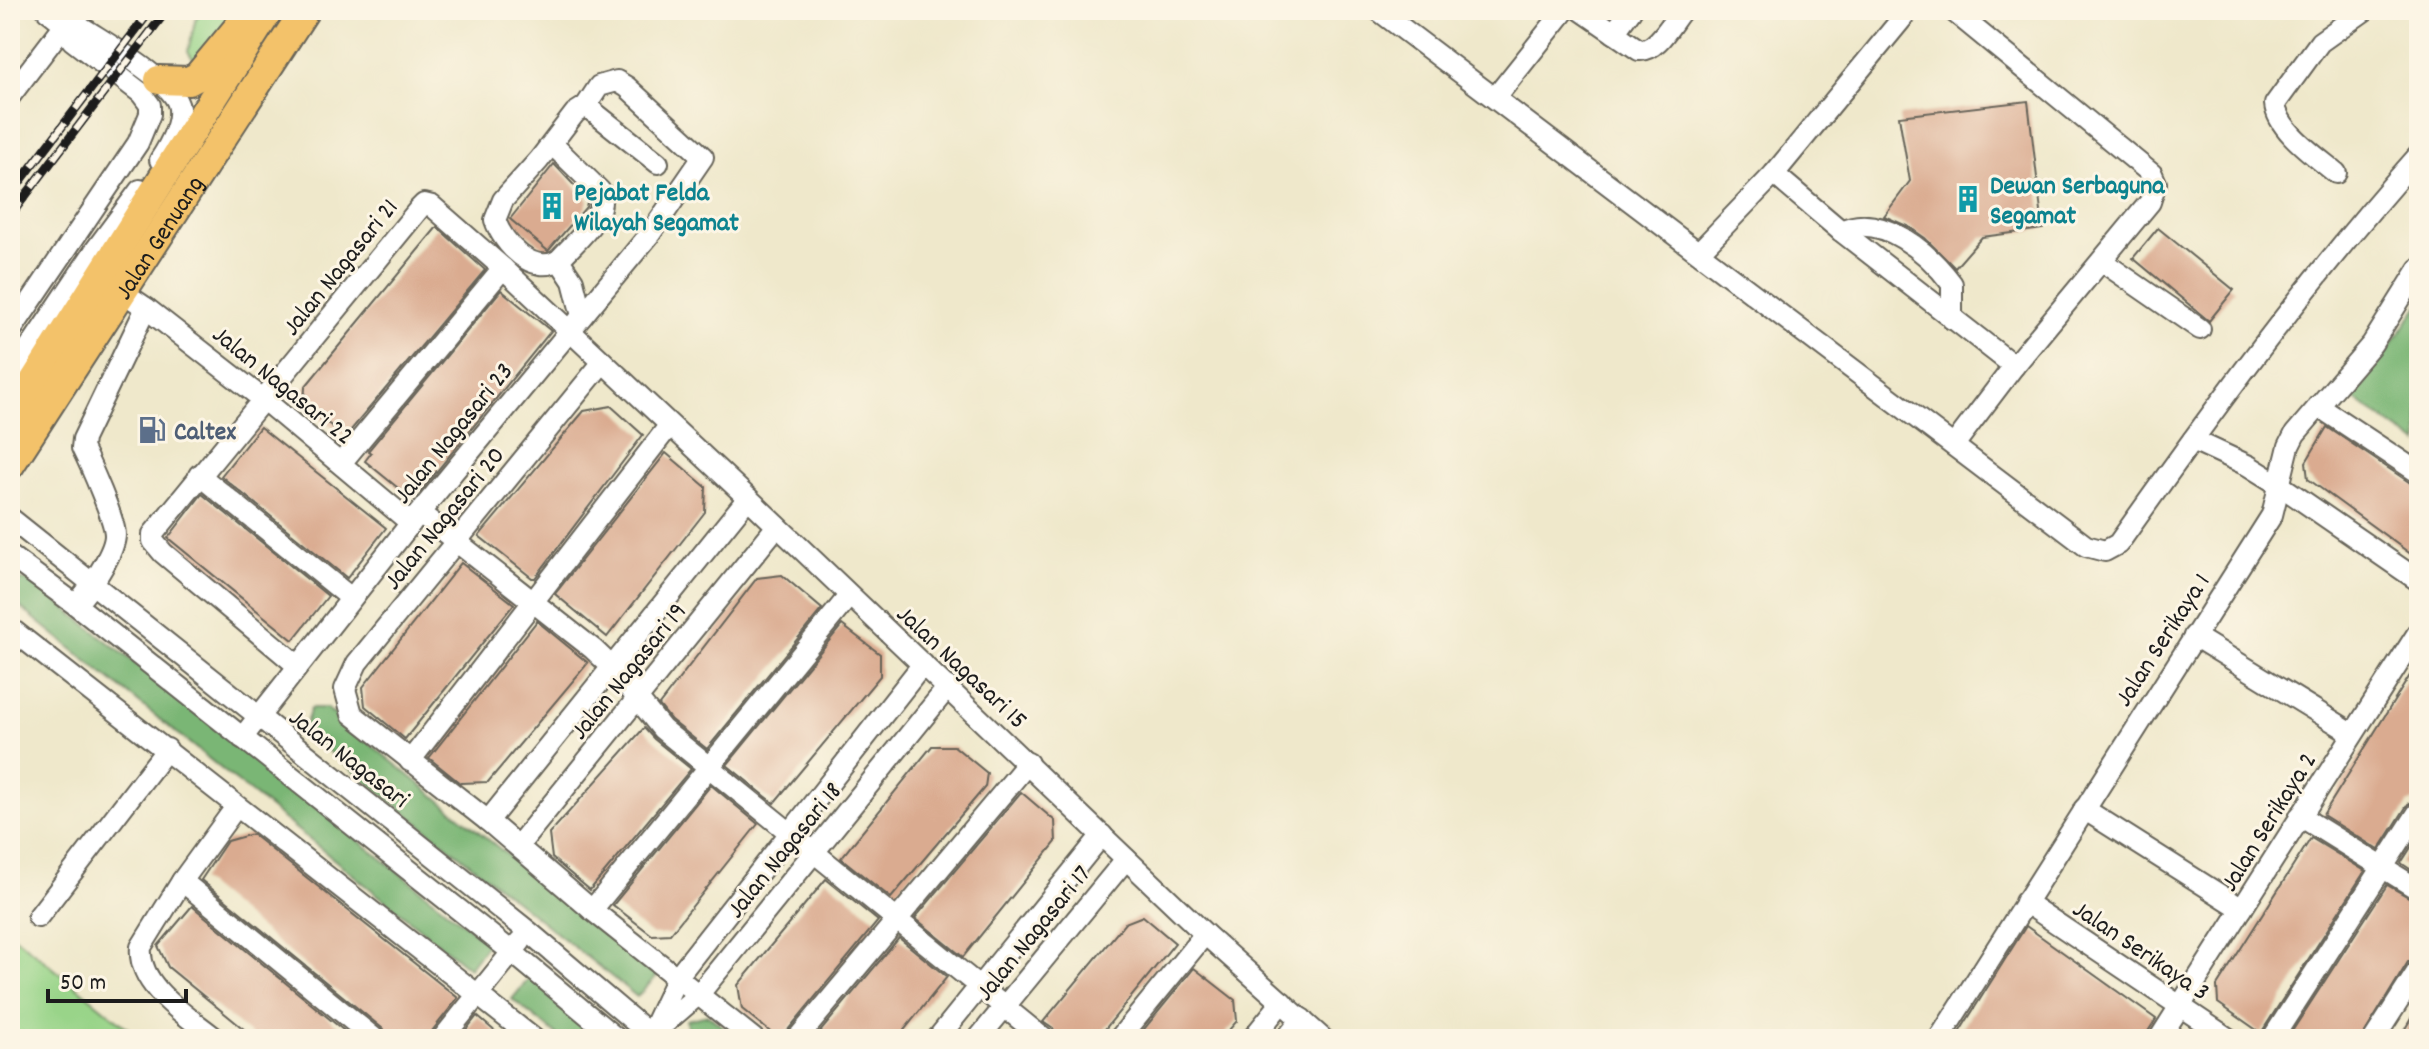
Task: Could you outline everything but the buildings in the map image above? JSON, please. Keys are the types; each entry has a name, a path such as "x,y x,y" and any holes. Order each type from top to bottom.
{"highway":[{"path":"159,80 189,81 198,76 253,10"},
{"name":"Jalan Genuang","path":"10,419 269,10"},
{"name":"Jalan Genuang","path":"10,465 305,10"}],"street":[{"path":"1495,98 1565,10"},
{"path":"1581,10 1639,50 1649,51 1682,10"},
{"path":"1614,33 1631,10"},
{"path":"1699,252 1774,174 1909,10"},
{"path":"1952,10 2152,174 2156,183 2150,202 2014,366 1954,445"},
{"path":"2336,173 2283,124 2275,104 2320,42 2365,10"},
{"path":"1388,13 1495,98 2086,546 2105,551 2118,544 2193,440 2373,207 2419,155"},
{"path":"10,377 163,157 175,130 179,108 176,97 159,80 80,26 55,14"},
{"path":"10,96 55,14"},
{"path":"10,332 132,153 150,114 150,105 141,93 72,40 55,14"},
{"name":"Jalan Nagasari 23","path":"242,738 351,598 650,234 703,157 617,81 599,86 586,106"},
{"path":"552,144 600,191 602,207 559,260 543,265 525,258 509,245 499,232 496,211 575,113 586,106 658,163"},
{"path":"1774,174 1841,231 2014,366"},
{"name":"Jalan Nagasari 21","path":"264,400 424,204 432,206 503,268 576,323"},
{"path":"1841,231 1852,226 1879,228 1925,257 1952,284 1952,319"},
{"path":"559,260 573,281 576,323"},
{"path":"2103,262 2200,329"},
{"path":"341,463 503,268"},
{"name":"Jalan Serikaya 1","path":"1939,1039 2272,515 2289,446 2295,434 2372,344 2419,269"},
{"name":"Jalan Nagasari 22","path":"121,291 341,463 416,518 457,542 534,601 613,668 662,729 1044,1039"},
{"path":"76,605 91,585 115,541 82,448 83,439 146,308"},
{"name":"Jalan Nagasari 15","path":"576,323 603,362 669,426 948,687 1205,934 1323,1039"},
{"name":"Jalan Nagasari 20","path":"410,761 352,714 345,689 357,663 603,362"},
{"path":"264,400 158,525 153,541 163,553 297,665"},
{"path":"2318,406 2419,473"},
{"path":"669,426 410,761 754,1039"},
{"path":"2193,440 2249,466 2419,581"},
{"path":"199,475 351,598"},
{"path":"488,821 748,498"},
{"name":"Jalan Nagasari","path":"10,518 529,932 651,1038"},
{"name":"Jalan Nagasari 19","path":"518,846 777,526"},
{"name":"Jalan Nagasari","path":"10,556 76,605 617,1039"},
{"path":"592,910 849,596"},
{"path":"10,628 534,1039"},
{"name":"Jalan Serikaya 2","path":"2159,1039 2419,631"},
{"path":"2194,636 2352,733"},
{"path":"651,1038 677,977 923,664"},
{"name":"Jalan Nagasari 18","path":"651,1038 699,994 948,687"},
{"path":"38,917 167,749"},
{"path":"797,1039 1028,763"},
{"path":"216,1039 156,989 142,969 141,947 182,881 236,807"},
{"path":"2084,809 2242,909"},
{"path":"2272,1039 2419,811"},
{"path":"2300,816 2419,890"},
{"path":"937,1039 1102,835"},
{"name":"Jalan Nagasari 17","path":"978,1039 1126,859"},
{"path":"182,881 375,1039"},
{"name":"Jalan Serikaya 3","path":"2025,902 2229,1039"},
{"path":"442,1039 529,932"},
{"path":"1119,1039 1205,934"},
{"path":"2374,1039 2417,976"},
{"path":"1252,1039 1282,1002"},
{"path":"1286,1039 1302,1019"}],"green space":[{"path":"203,10 241,10 197,65 188,51 196,18"},
{"path":"2419,305 2419,444 2354,399"},
{"path":"19,580 30,580 488,943 469,968 20,607 16,589"},
{"path":"311,708 326,708 657,976 637,997 303,731"},
{"path":"10,933 141,1039 10,1039"},
{"path":"531,976 608,1039 562,1039 512,999"},
{"path":"708,1015 738,1039 689,1039 686,1020"}],"railway":[{"path":"10,195 151,10"},
{"path":"10,216 167,10"}],"place":[{"name":"Dewan Serbaguna Segamat","path":"1968,199"},
{"name":"Pejabat Felda Wilayah Segamat","path":"552,206"},
{"name":"Caltex","path":"152,430"}]}
